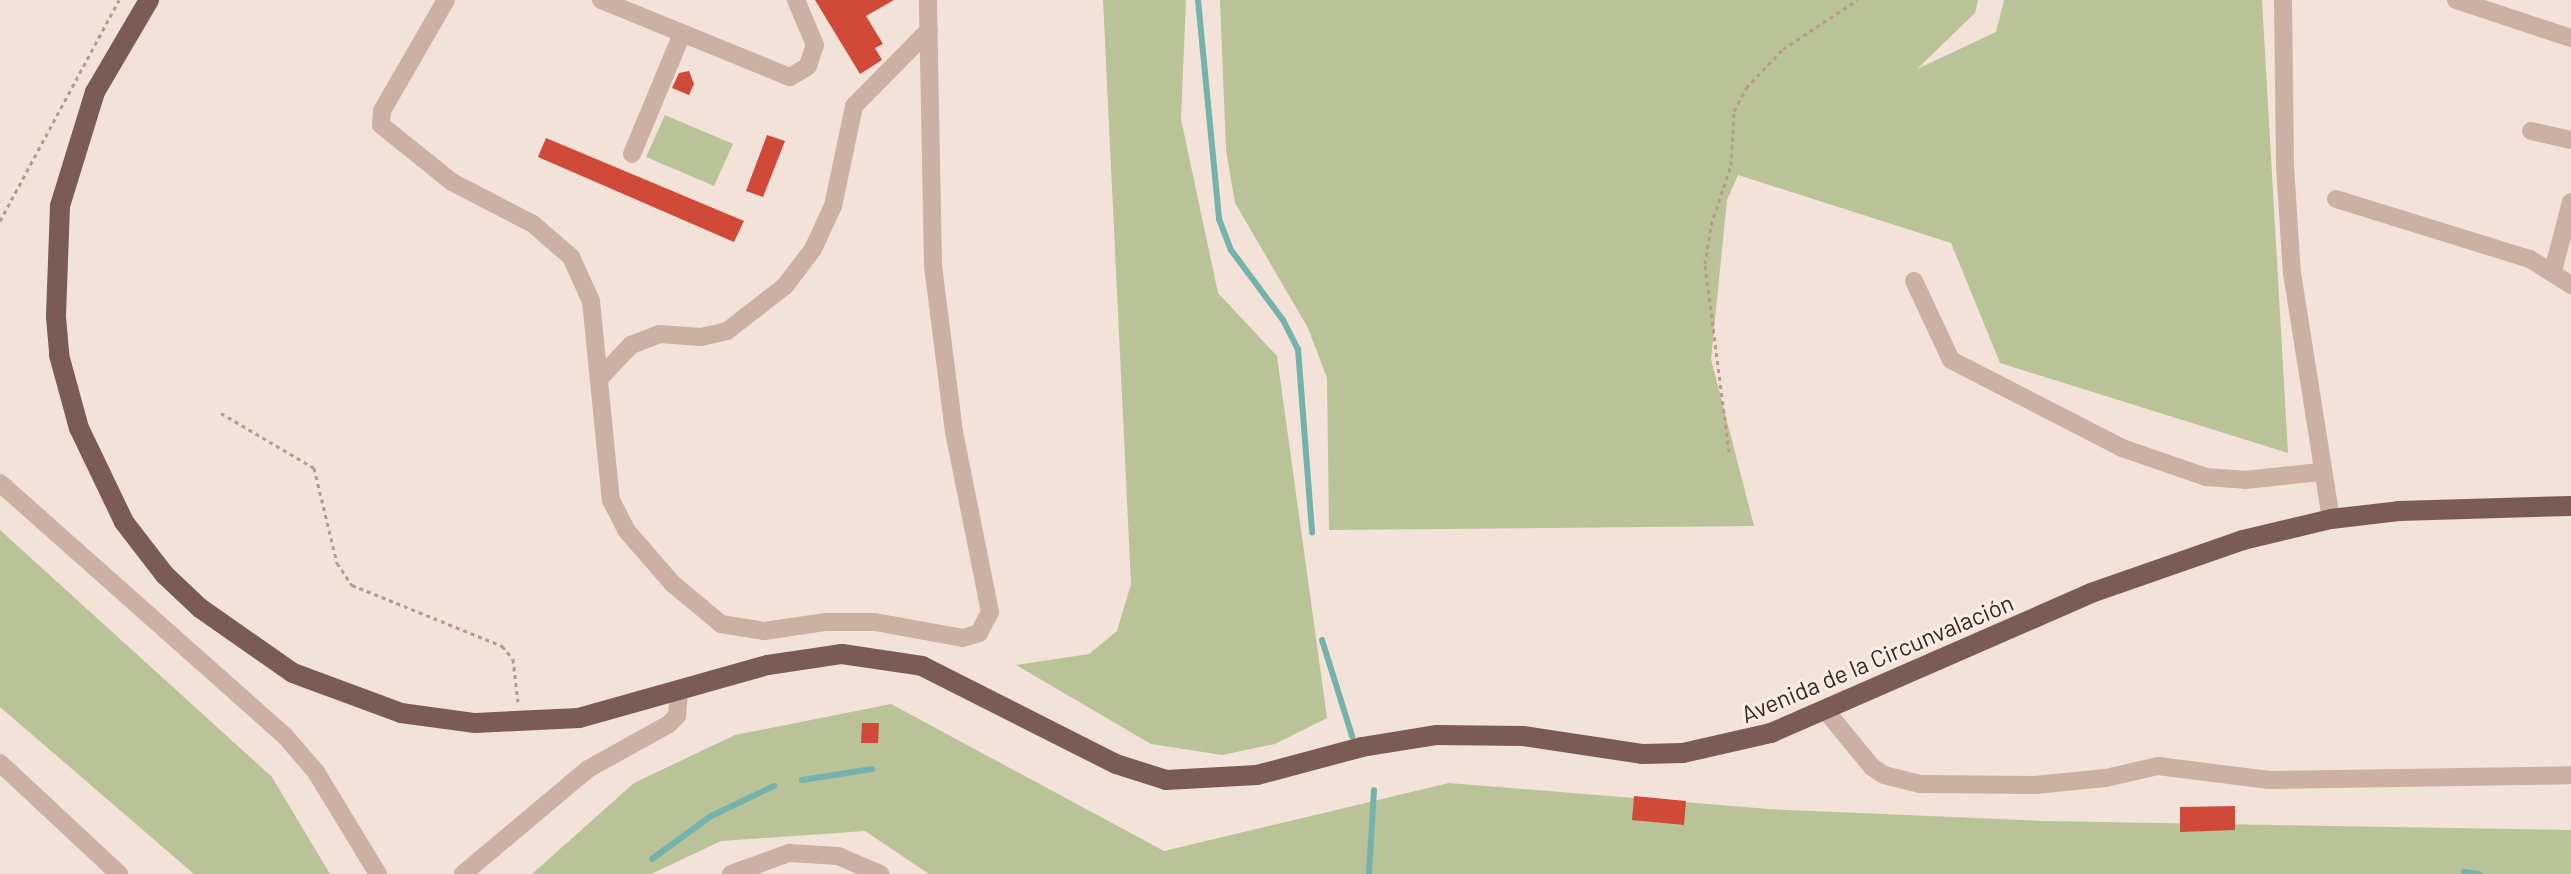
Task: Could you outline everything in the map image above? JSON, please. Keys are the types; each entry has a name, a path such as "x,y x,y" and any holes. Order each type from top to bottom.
{"main road":[{"name":"Avenida de la Circunvalación","path":"149,0 80,128 56,239 59,355 79,428 109,497 165,575 200,608 293,673 401,713 519,724 579,718 679,694 796,659 842,654 901,659 976,689 1116,764 1166,780 1195,782 1257,775 1362,747 1437,735 1523,736 1642,754 1683,753 1737,745 1826,711 2130,578 2219,548 2331,519 2458,505 2571,506"}],"street":[{"path":"446,0 382,111 381,125 459,186 556,239 582,276 591,301 616,515 673,584 721,624 764,631 850,621 947,637 979,633 990,612 954,432 933,265 928,0"},
{"path":"601,0 790,77 808,66 815,45 796,0"},
{"path":"2283,0 2285,166 2292,273 2320,472 2331,519"},
{"path":"2456,0 2571,38"},
{"path":"599,379 631,345 659,334 701,337 727,331 785,286 813,249 833,206 854,106 929,30"},
{"path":"632,154 682,34"},
{"path":"2531,131 2571,140"},
{"path":"2336,199 2517,255 2553,271 2571,285"},
{"path":"2553,271 2571,202"},
{"path":"1914,281 1951,360 2122,448 2206,477 2245,480 2320,472"},
{"path":"0,483 285,736 316,772 378,874"},
{"path":"463,874 588,769 669,724 677,716 679,694"},
{"path":"1826,711 1872,767 1884,775 1919,784 2035,785 2169,766 2269,780 2571,775"},
{"path":"0,763 119,874"},
{"path":"731,874 789,853 838,856 880,874"}],"path":[{"path":"0,221 3,210 119,0"},
{"path":"1729,452 1705,264 1711,225 1731,165 1734,111 1746,88 1783,49 1857,0"},
{"path":"221,413 314,468 337,563 352,585 509,652 516,668 519,724"}],"green space":[{"path":"1103,0 1186,0 1181,119 1218,293 1277,356 1327,718 1275,744 1222,755 1151,744 1016,665 1089,654 1117,631 1131,584"},
{"path":"1220,0 1978,0 1975,13 1917,69 1996,32 2004,0 2262,0 2288,453 2000,363 1951,243 1738,175 1727,200 1711,359 1754,526 1329,530 1327,378 1308,328 1235,203 1226,150"},
{"path":"665,115 733,144 714,186 646,157"},
{"path":"0,530 272,777 330,874 194,874 0,707"},
{"path":"891,704 1164,851 1449,783 1769,809 2044,821 2571,830 2571,874 929,874 865,831 721,841 651,874 532,874 634,783 735,735"}],"building":[{"path":"815,0 894,0 866,16 883,44 875,48 882,60 860,74"},
{"path":"689,71 694,84 689,95 672,88 679,73"},
{"path":"767,135 785,141 763,197 746,191"},
{"path":"546,138 744,221 734,242 538,157"},
{"path":"862,723 879,723 878,743 861,743"},
{"path":"1634,796 1686,801 1684,825 1632,820"},
{"path":"2235,806 2235,830 2180,832 2180,807"}],"waterway":[{"path":"1198,0 1219,219 1231,250 1283,320 1298,349 1312,532"},
{"path":"1322,640 1352,736"},
{"path":"802,780 872,769"},
{"path":"652,859 711,816 774,786"},
{"path":"1369,874 1374,790"},
{"path":"2464,872 2479,874"}]}
